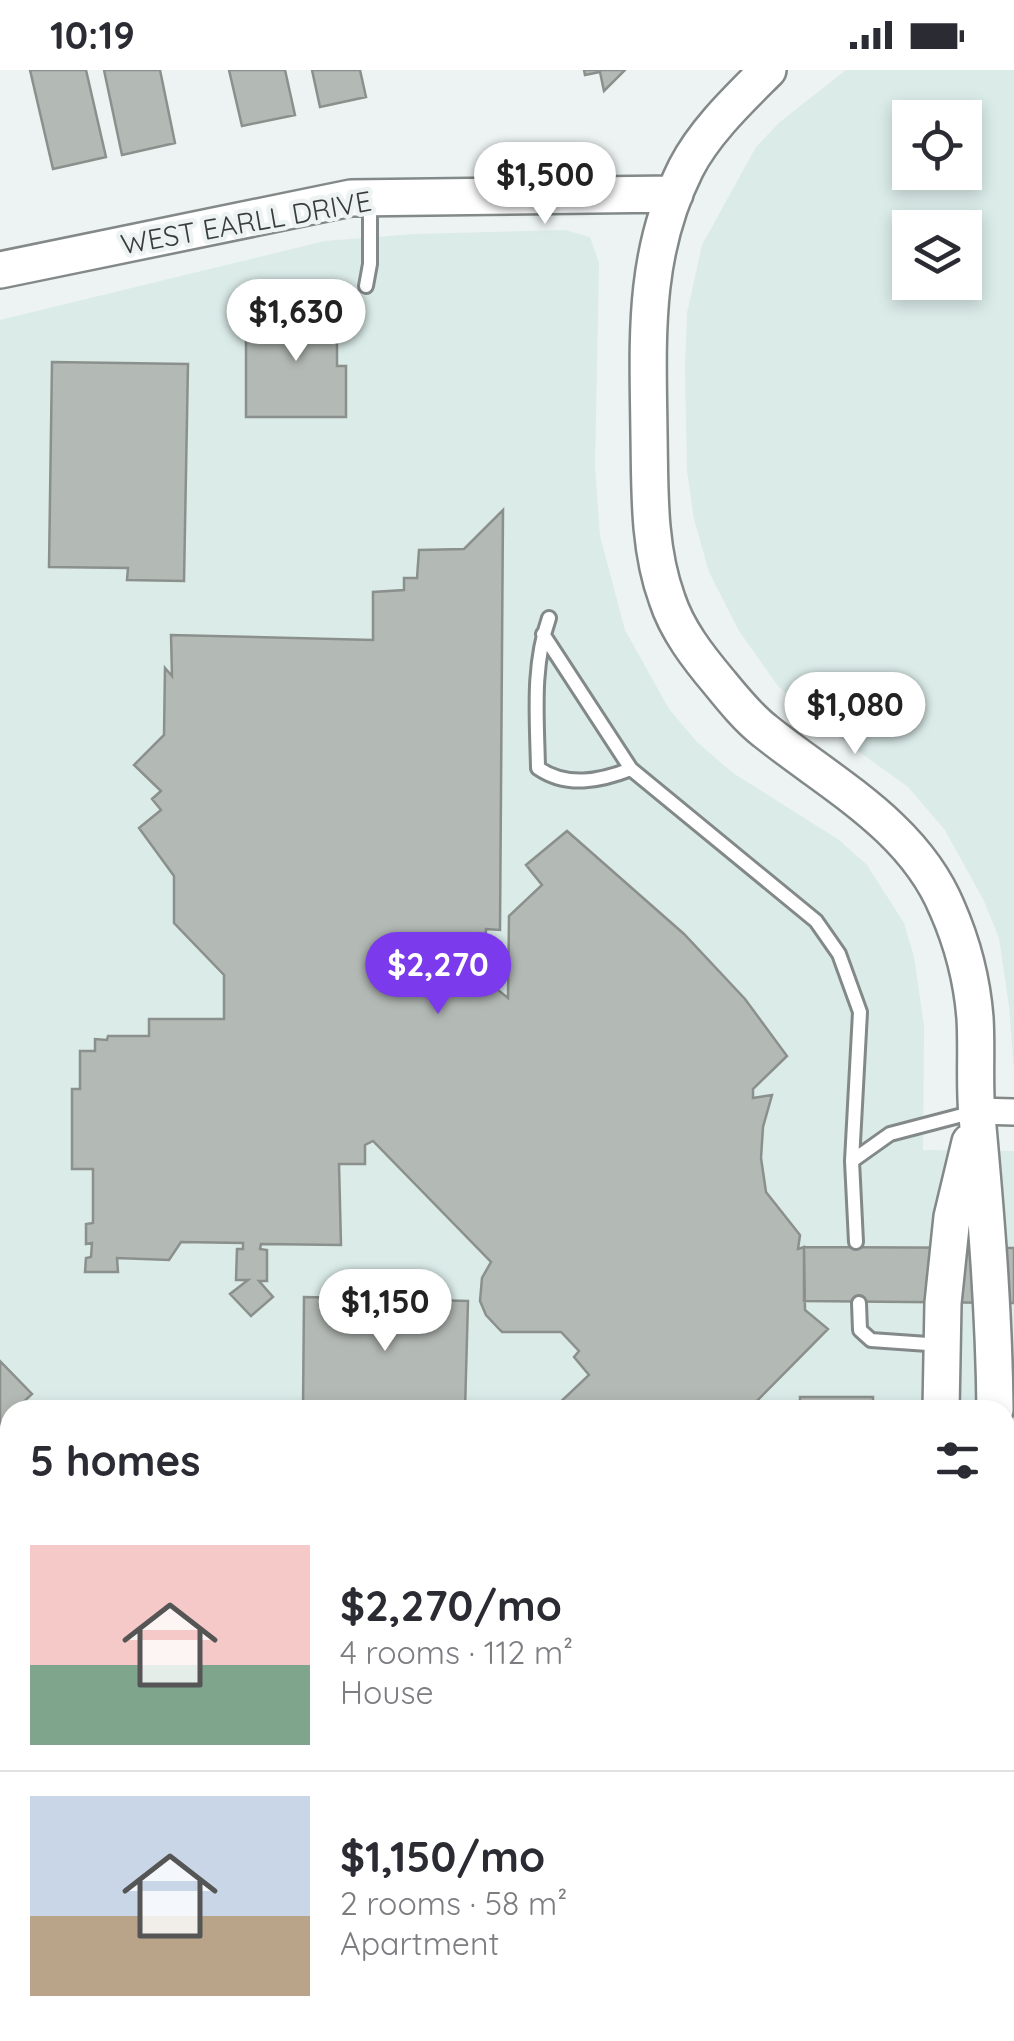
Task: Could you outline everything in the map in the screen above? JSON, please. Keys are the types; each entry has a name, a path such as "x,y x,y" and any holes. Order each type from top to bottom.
{"street":[{"path":"768,70 701,145 675,194 653,266 647,312 650,509 658,572 682,633 729,694 762,728 870,807 917,858 946,904 964,955 974,1016 996,1400"},
{"name":"WEST EARLL DRIVE","path":"0,270 315,203 370,197 675,194"},
{"path":"977,1111 1014,1112"},
{"path":"941,1400 942,1304 952,1217 977,1111"}],"lane":[{"path":"366,286 370,264 370,197"},
{"path":"549,618 536,674 538,768 554,779 600,781 631,769"},
{"path":"543,634 631,769 816,921 839,954 860,1012 852,1161 856,1242"},
{"path":"852,1161 890,1134 977,1111"},
{"path":"859,1303 860,1330 871,1340 942,1345"}],"shaded area":[{"path":"846,70 1014,70 1014,1071 999,938 984,901 945,830 908,787 819,723 778,686 739,631 709,572 694,519 687,471 687,313 702,245 756,147 780,122"},
{"path":"565,230 590,237 599,263 595,465 600,536 625,630 669,709 697,742 733,773 839,840 867,865 904,923 914,957 924,1026 923,1150 1014,1151 1014,1400 0,1400 0,320 325,241"}],"building":[{"path":"30,70 86,70 106,157 53,169"},
{"path":"104,70 160,70 175,143 122,155"},
{"path":"229,70 285,70 295,115 242,126"},
{"path":"312,70 360,70 366,97 320,107"},
{"path":"584,70 625,70 604,91 600,72 585,75"},
{"path":"337,302 337,366 346,366 346,417 246,417 246,328 273,327 273,303"},
{"path":"52,362 188,364 184,581 127,580 128,568 49,567"},
{"path":"503,510 500,930 486,929 484,979 508,998 509,916 542,885 526,865 567,831 684,934 745,999 787,1056 753,1089 753,1098 772,1095 763,1127 761,1158 766,1192 800,1235 798,1249 804,1247 805,1310 828,1329 758,1400 563,1400 589,1375 574,1357 579,1351 561,1332 499,1329 480,1301 482,1278 491,1262 373,1141 365,1145 365,1164 339,1164 341,1245 261,1244 260,1249 267,1250 267,1281 259,1281 273,1297 251,1316 230,1294 248,1280 236,1280 237,1249 243,1249 243,1243 181,1242 169,1260 117,1258 118,1272 85,1272 86,1258 91,1257 92,1243 86,1244 86,1224 93,1223 93,1169 72,1169 72,1089 80,1089 80,1051 95,1051 95,1039 107,1040 108,1036 149,1036 149,1019 224,1019 224,975 174,923 174,876 139,828 161,810 152,799 161,791 134,765 164,735 165,668 172,676 171,635 373,640 373,592 404,590 404,578 417,578 419,550 464,549"},
{"path":"804,1247 1014,1248 1014,1303 804,1301"},
{"path":"304,1297 468,1301 465,1400 303,1400"},
{"path":"0,1361 32,1394 26,1400 0,1400"},
{"path":"800,1397 873,1397 873,1400"}]}
